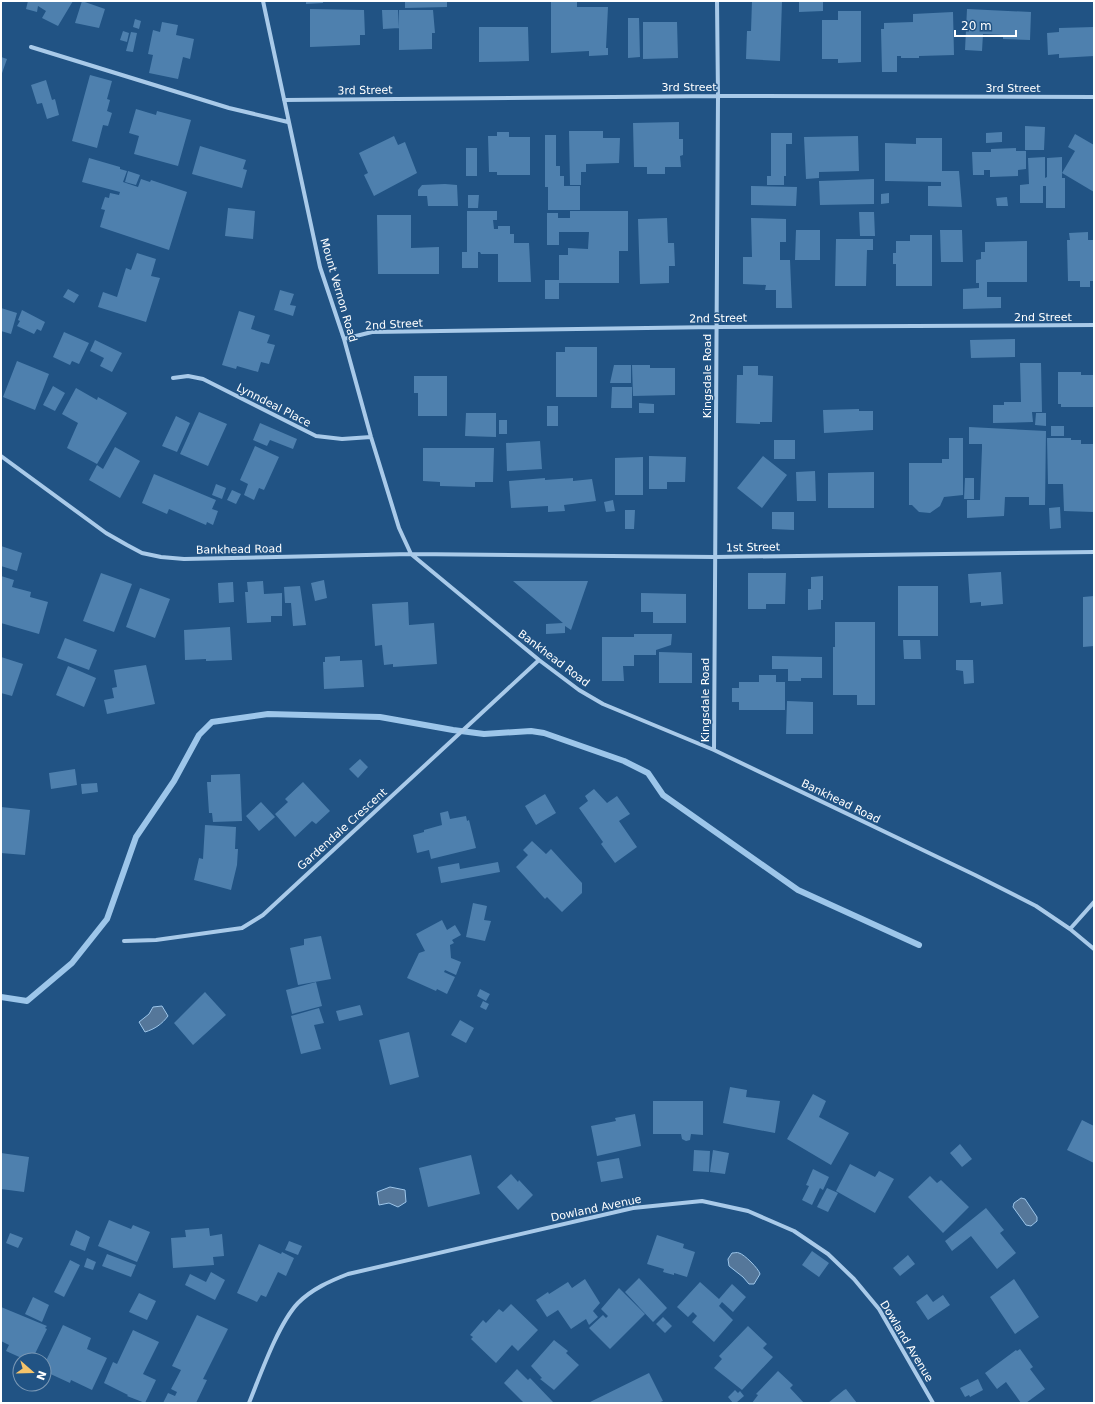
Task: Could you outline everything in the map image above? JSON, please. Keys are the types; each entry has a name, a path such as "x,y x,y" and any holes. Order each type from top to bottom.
{"street":[{"name":"Mount Vernon Road","path":"263,1 320,267 344,339 371,437 399,528 411,554"},
{"name":"Kingsdale Road","path":"714,750 718,96 717,1"},
{"path":"31,47 230,108 288,122"},
{"name":"3rd Street","path":"284,100 718,96 1094,97"},
{"name":"2nd Street","path":"344,339 372,332 716,327 1094,325"},
{"name":"Lynndeal Place","path":"172,378 188,376 204,379 316,436 342,439 371,437"},
{"name":"Bankhead Road","path":"1,456 106,534 142,552 161,557 184,559 411,554 539,660 579,690 603,704 714,750 975,875 1036,906 1070,929 1094,950"},
{"name":"1st Street","path":"411,554 715,557 1094,552"},
{"name":"Gardendale Crescent","path":"124,941 156,940 242,928 263,915 539,660"},
{"path":"1070,929 1094,902"},
{"name":"Dowland Avenue","path":"249,1403 280,1331 297,1304 320,1286 348,1274 633,1208 702,1201 748,1211 794,1231 828,1254 854,1279 879,1309 933,1403"}],"water":[{"path":"162,1006 168,1016 158,1026 145,1032 139,1022 149,1014 153,1007"},
{"path":"390,1187 405,1190 406,1202 398,1207 389,1203 379,1205 377,1192"},
{"path":"1021,1198 1025,1199 1037,1217 1037,1221 1031,1226 1026,1225 1013,1207 1014,1203"},
{"path":"732,1253 741,1254 757,1269 760,1274 754,1284 749,1284 729,1266 728,1259"}],"building":[{"path":"28,1 73,1 58,26 42,18 46,11 38,6 37,12 26,9"},
{"path":"82,1 105,9 99,28 75,23"},
{"path":"306,1 323,1 323,3 306,4"},
{"path":"405,1 447,1 447,7 405,8"},
{"path":"752,1 782,1 780,61 746,59 747,31 751,31"},
{"path":"799,1 823,1 823,11 799,12"},
{"path":"551,2 577,2 577,7 608,7 606,48 608,48 608,55 589,56 589,51 551,53"},
{"path":"310,9 364,10 365,35 360,35 360,45 310,47"},
{"path":"967,9 1031,12 1030,40 1003,39 1003,35 983,34 982,51 965,50"},
{"path":"382,10 398,10 399,28 383,29"},
{"path":"399,10 433,10 435,33 432,33 432,49 399,50"},
{"path":"838,11 861,11 861,62 838,63 838,59 822,59 822,20 838,20"},
{"path":"953,12 954,55 919,56 919,58 901,58 901,56 897,56 897,72 882,72 881,29 884,29 884,23 913,22 913,14"},
{"path":"628,18 639,18 640,57 628,58"},
{"path":"135,19 141,21 139,29 133,27"},
{"path":"162,22 178,25 176,35 194,39 190,59 183,57 178,79 149,73 153,55 148,54 153,30 160,32"},
{"path":"643,22 677,22 678,58 643,59"},
{"path":"479,27 528,27 529,61 479,62"},
{"path":"1094,27 1094,56 1059,58 1059,54 1048,55 1047,33 1059,32 1059,28"},
{"path":"123,31 129,33 127,42 120,40"},
{"path":"131,32 137,33 133,52 126,51"},
{"path":"1,57 7,59 1,76"},
{"path":"90,75 112,81 107,99 110,100 107,111 112,113 108,126 103,125 97,148 72,141"},
{"path":"46,80 52,100 55,99 59,115 47,119 42,103 37,104 31,85"},
{"path":"136,109 156,115 157,111 191,120 178,166 134,154 139,136 129,133"},
{"path":"679,122 679,139 683,139 683,155 680,156 681,167 665,167 665,174 647,174 647,167 634,167 633,123"},
{"path":"1025,126 1045,127 1044,150 1025,150"},
{"path":"569,131 603,131 603,138 620,138 619,163 586,164 586,172 581,172 581,185 570,185"},
{"path":"497,132 509,132 509,137 530,137 530,175 497,175 497,172 489,172 488,136 497,136"},
{"path":"1002,132 1002,142 986,143 986,133"},
{"path":"771,133 792,133 792,144 786,144 786,176 784,176 784,185 767,185 767,176 771,176"},
{"path":"1075,134 1094,145 1094,192 1062,173 1075,151 1068,147"},
{"path":"545,135 556,135 556,166 560,166 560,176 564,176 564,186 580,186 580,210 548,210 548,187 545,187"},
{"path":"394,136 398,145 405,142 417,173 374,196 364,175 368,173 359,153"},
{"path":"858,136 859,171 819,172 819,178 806,179 804,137"},
{"path":"916,138 942,138 942,171 959,171 962,207 928,206 928,186 941,186 941,182 885,181 885,143 916,144"},
{"path":"200,146 246,160 243,169 247,170 242,188 192,174"},
{"path":"466,148 477,148 477,176 466,176"},
{"path":"1016,148 1016,151 1026,151 1026,169 1018,170 1018,176 990,177 990,170 984,170 984,175 973,175 972,152 991,152 991,149"},
{"path":"1045,157 1045,178 1047,177 1047,158 1062,157 1062,178 1065,178 1065,208 1046,208 1046,186 1043,186 1043,203 1020,203 1020,185 1029,184 1028,158"},
{"path":"89,158 120,167 120,169 127,171 123,182 138,187 141,179 150,182 151,180 187,192 169,250 100,227 105,210 101,209 105,197 109,198 110,193 119,195 120,192 82,182"},
{"path":"128,171 140,175 136,185 125,182"},
{"path":"874,179 874,204 820,205 819,181"},
{"path":"422,185 457,185 458,206 428,206 427,196 418,196 418,190"},
{"path":"751,186 797,187 796,206 751,205"},
{"path":"889,193 889,203 881,204 881,194"},
{"path":"468,195 479,195 478,208 468,208"},
{"path":"1007,197 1008,206 997,206 996,198"},
{"path":"228,208 255,211 253,239 225,236"},
{"path":"467,211 497,211 497,220 493,220 494,229 498,229 498,226 510,226 510,234 514,234 514,243 529,243 531,282 498,282 498,254 481,254 478,252 478,268 462,268 462,252 467,252"},
{"path":"570,211 628,211 628,251 619,251 619,283 559,283 559,299 545,299 545,280 559,280 559,255 568,255 568,248 588,249 589,232 559,232 559,245 547,245 547,213 558,213 558,218 570,218"},
{"path":"859,212 874,212 875,236 860,236"},
{"path":"377,215 411,215 411,248 439,247 439,274 378,274"},
{"path":"667,218 668,243 674,243 675,266 669,266 669,283 640,284 638,219"},
{"path":"751,218 786,219 786,242 780,242 780,260 790,260 792,308 776,308 776,290 765,290 766,285 743,284 743,257 752,257"},
{"path":"796,230 820,230 820,260 795,260"},
{"path":"940,230 962,230 963,262 941,262"},
{"path":"1088,232 1088,240 1094,240 1094,281 1090,281 1090,287 1080,287 1080,281 1068,281 1067,240 1070,240 1069,233"},
{"path":"910,235 932,235 932,286 896,286 896,264 893,264 893,253 896,253 896,241 910,241"},
{"path":"836,239 873,239 873,250 867,250 866,286 835,286"},
{"path":"1027,241 1027,282 987,282 987,297 1001,297 1001,308 963,309 963,289 979,288 979,283 976,283 976,260 981,259 981,252 985,252 985,242"},
{"path":"137,253 156,259 151,276 160,278 146,322 98,307 103,292 117,297 126,268 131,270"},
{"path":"68,289 79,295 74,303 63,297"},
{"path":"280,290 294,294 290,305 296,306 293,316 274,310"},
{"path":"1,308 17,313 11,334 1,331"},
{"path":"22,310 45,322 41,331 37,329 34,334 17,326 20,321 18,320"},
{"path":"239,311 255,316 251,329 270,335 267,343 275,345 269,364 261,362 258,372 237,366 236,369 222,365"},
{"path":"64,332 89,343 79,364 72,361 70,365 53,357"},
{"path":"1015,339 1015,357 971,358 970,340"},
{"path":"95,340 122,353 112,372 100,366 104,358 90,351"},
{"path":"565,347 597,347 597,397 556,397 556,352 565,352"},
{"path":"17,361 49,374 35,410 3,397"},
{"path":"1020,363 1041,363 1042,412 1032,412 1033,422 993,423 993,405 1004,405 1004,402 1021,402"},
{"path":"614,365 631,365 631,383 610,383"},
{"path":"632,365 650,365 650,368 675,368 675,395 633,396"},
{"path":"743,366 758,366 758,375 773,376 772,422 760,422 760,424 736,423 737,375 743,375"},
{"path":"1058,372 1081,372 1081,375 1094,375 1094,407 1061,407 1061,404 1058,404"},
{"path":"414,376 447,376 447,416 418,416 418,393 414,393"},
{"path":"53,386 65,393 55,411 43,405"},
{"path":"612,387 632,387 632,408 611,408"},
{"path":"76,388 97,400 98,397 127,413 97,464 67,448 78,423 62,414"},
{"path":"639,403 654,404 654,413 639,413"},
{"path":"547,406 558,406 558,426 547,426"},
{"path":"859,409 859,411 873,411 873,430 824,433 823,410"},
{"path":"199,412 227,424 208,466 180,454"},
{"path":"466,413 496,413 496,437 465,436"},
{"path":"1036,413 1046,413 1046,426 1035,425"},
{"path":"176,416 190,423 177,452 162,446"},
{"path":"499,420 507,420 507,434 499,434"},
{"path":"260,423 297,439 293,449 270,440 267,446 253,440"},
{"path":"1051,426 1064,426 1064,436 1051,436"},
{"path":"969,427 1046,431 1045,505 1029,505 1029,497 1005,497 1004,516 967,518 967,500 980,500 982,448 982,444 969,444"},
{"path":"949,438 963,438 963,495 944,497 940,506 930,513 919,512 912,505 909,505 909,463 942,463 942,459 949,459"},
{"path":"1047,438 1071,438 1071,440 1081,440 1081,444 1094,444 1094,512 1064,511 1063,484 1048,484"},
{"path":"774,440 795,440 795,459 774,459"},
{"path":"540,441 542,469 507,471 506,443"},
{"path":"255,446 279,457 264,490 259,488 254,500 244,495 248,484 240,480"},
{"path":"115,447 140,461 120,498 89,480 97,465 103,469"},
{"path":"423,448 494,448 493,482 475,482 475,487 440,486 440,482 423,481"},
{"path":"649,456 686,457 685,482 667,482 667,489 649,489"},
{"path":"763,456 787,475 762,508 737,488"},
{"path":"643,457 643,495 615,495 615,458"},
{"path":"815,471 816,501 797,501 796,472"},
{"path":"874,472 874,508 828,508 828,473"},
{"path":"154,474 216,500 212,509 218,511 213,525 207,522 206,525 169,509 167,514 142,503"},
{"path":"545,478 545,480 573,478 573,481 592,479 596,501 564,505 565,511 548,512 548,506 511,508 509,481"},
{"path":"965,478 974,478 974,499 964,499"},
{"path":"216,484 226,488 222,499 212,495"},
{"path":"232,490 241,494 236,504 227,500"},
{"path":"613,500 615,511 606,512 604,502"},
{"path":"1060,507 1061,528 1050,529 1049,508"},
{"path":"625,510 635,510 634,529 625,529"},
{"path":"772,512 794,512 794,530 772,529"},
{"path":"1,546 22,553 17,571 1,566"},
{"path":"1001,572 1003,604 981,606 981,602 970,603 968,574"},
{"path":"101,573 132,584 114,632 83,621"},
{"path":"748,573 786,573 785,604 766,604 766,609 748,609"},
{"path":"1,576 14,580 12,587 31,592 30,597 48,602 39,634 1,623"},
{"path":"823,576 823,600 821,600 821,609 808,610 808,589 811,589 811,577"},
{"path":"324,580 327,598 315,601 311,583"},
{"path":"263,581 264,594 282,593 282,616 271,616 271,622 247,623 245,592 248,592 247,582"},
{"path":"513,581 588,581 571,630 565,626 565,633 546,634 546,624 563,623"},
{"path":"233,582 234,602 219,603 218,583"},
{"path":"300,586 306,625 293,626 291,603 285,603 284,587"},
{"path":"898,586 938,586 938,636 898,636"},
{"path":"140,588 170,599 155,638 126,627"},
{"path":"641,593 686,594 686,623 653,623 653,612 641,612"},
{"path":"1094,596 1094,646 1083,647 1083,597"},
{"path":"408,602 409,625 434,623 437,664 393,667 393,664 384,665 382,645 375,646 372,604"},
{"path":"835,622 875,622 875,705 857,705 857,695 833,695 833,647 835,647"},
{"path":"230,627 232,660 185,660 184,630"},
{"path":"634,634 672,634 671,645 656,650 656,655 634,655 634,666 623,666 624,681 602,681 602,637 634,637"},
{"path":"65,638 97,650 89,670 57,658"},
{"path":"903,640 920,640 921,659 904,659"},
{"path":"659,652 692,653 692,683 659,683"},
{"path":"340,656 340,661 362,660 364,687 324,689 323,662 325,662 325,657"},
{"path":"772,656 822,657 822,678 801,678 801,681 788,681 788,669 772,669"},
{"path":"1,657 23,664 12,696 1,693"},
{"path":"956,660 973,660 974,683 964,684 963,671 956,670"},
{"path":"146,665 155,704 107,714 104,700 114,698 112,688 117,687 114,670"},
{"path":"68,666 96,678 84,707 56,695"},
{"path":"759,675 776,675 776,682 785,682 785,710 739,710 739,702 732,702 732,688 739,688 739,682 759,682"},
{"path":"787,701 813,702 813,734 786,734"},
{"path":"360,759 368,767 358,778 349,769"},
{"path":"75,769 77,785 51,789 49,773"},
{"path":"240,774 242,821 213,822 212,813 209,813 207,782 211,782 211,775"},
{"path":"303,782 330,811 316,824 312,821 295,837 275,814 288,802 285,799"},
{"path":"97,783 98,792 82,794 81,784"},
{"path":"594,789 607,803 617,796 630,814 619,821 637,847 615,863 601,844 603,842 579,808 588,801 585,796"},
{"path":"545,794 556,813 536,825 525,806"},
{"path":"261,802 275,817 259,831 246,816"},
{"path":"1,807 30,810 25,855 1,853"},
{"path":"448,811 450,819 466,816 467,821 469,820 476,848 431,859 429,850 417,853 413,835 442,825 440,813"},
{"path":"205,825 236,827 235,849 238,849 237,865 231,890 194,880 199,858 203,859"},
{"path":"532,841 546,854 551,849 582,883 582,893 562,912 547,897 545,899 516,867 528,855 523,850"},
{"path":"498,862 500,872 441,883 438,867 459,863 460,869"},
{"path":"473,903 487,906 484,920 491,921 485,941 466,937"},
{"path":"442,920 447,930 455,925 461,935 452,940 454,943 450,945 451,958 461,962 456,975 445,970 444,972 455,977 447,994 437,989 436,991 407,978 419,953 425,951 416,934"},
{"path":"321,936 331,979 298,985 290,948 304,945 304,939"},
{"path":"316,982 322,1006 292,1014 286,990"},
{"path":"480,989 490,994 486,1001 477,996"},
{"path":"205,992 226,1015 193,1045 174,1023"},
{"path":"483,1001 489,1004 486,1010 480,1007"},
{"path":"360,1005 363,1015 339,1021 336,1011"},
{"path":"319,1008 324,1023 314,1025 321,1049 301,1054 291,1016"},
{"path":"460,1020 474,1028 466,1043 451,1035"},
{"path":"409,1032 419,1077 390,1085 379,1040"},
{"path":"730,1087 747,1090 746,1097 780,1101 775,1133 723,1123"},
{"path":"813,1094 826,1101 819,1117 849,1133 831,1165 787,1139"},
{"path":"653,1101 703,1101 703,1135 691,1134 690,1140 686,1141 682,1139 681,1134 653,1134"},
{"path":"635,1114 641,1146 597,1156 591,1126 616,1121 615,1118"},
{"path":"1082,1120 1094,1126 1094,1163 1067,1150"},
{"path":"960,1144 972,1159 962,1167 950,1153"},
{"path":"694,1150 710,1151 709,1172 693,1171"},
{"path":"713,1150 729,1153 725,1174 710,1172"},
{"path":"1,1153 29,1157 24,1192 1,1189"},
{"path":"471,1155 480,1194 428,1207 419,1168"},
{"path":"619,1158 623,1178 601,1182 597,1162"},
{"path":"850,1164 875,1177 879,1171 894,1179 875,1213 836,1191"},
{"path":"813,1169 829,1177 823,1190 820,1188 812,1205 802,1200 809,1186 806,1185"},
{"path":"511,1174 533,1195 518,1210 497,1187"},
{"path":"930,1176 937,1183 941,1180 969,1207 943,1233 908,1197"},
{"path":"827,1188 838,1193 828,1212 817,1207"},
{"path":"986,1208 1004,1230 1000,1233 1016,1253 997,1269 971,1236 952,1251 945,1241"},
{"path":"109,1220 131,1229 133,1225 150,1232 137,1262 98,1246"},
{"path":"209,1228 210,1236 222,1234 224,1256 213,1257 214,1265 173,1268 171,1238 186,1237 185,1230"},
{"path":"76,1230 90,1237 85,1251 70,1245"},
{"path":"10,1233 23,1238 18,1248 6,1243"},
{"path":"657,1235 684,1244 683,1248 695,1252 687,1277 674,1273 674,1275 663,1272 664,1269 647,1264"},
{"path":"289,1241 302,1246 298,1255 285,1250"},
{"path":"259,1244 294,1258 286,1276 278,1272 266,1297 261,1295 257,1302 237,1293"},
{"path":"812,1251 829,1263 819,1277 802,1265"},
{"path":"107,1254 136,1265 131,1277 102,1266"},
{"path":"908,1255 915,1264 900,1276 893,1268"},
{"path":"87,1258 96,1262 93,1270 84,1267"},
{"path":"70,1260 80,1265 64,1297 54,1292"},
{"path":"211,1272 225,1280 215,1300 185,1285 190,1274 206,1282"},
{"path":"639,1278 667,1308 653,1322 625,1292"},
{"path":"585,1279 600,1303 593,1311 598,1317 589,1325 586,1319 571,1329 558,1310 547,1317 536,1300 568,1282 572,1288"},
{"path":"1014,1279 1039,1317 1015,1334 990,1297"},
{"path":"700,1282 719,1299 732,1284 746,1297 733,1312 722,1302 719,1306 733,1320 714,1342 692,1322 697,1316 693,1312 688,1317 677,1307"},
{"path":"619,1288 645,1314 610,1349 589,1328 603,1315 606,1318 608,1316 601,1309"},
{"path":"139,1293 156,1301 147,1320 129,1312"},
{"path":"927,1294 933,1302 943,1295 950,1305 928,1320 916,1302"},
{"path":"33,1297 49,1305 42,1322 25,1314"},
{"path":"511,1304 538,1330 518,1351 512,1345 496,1363 471,1339 473,1337 470,1335 483,1320 486,1323 499,1309 503,1312"},
{"path":"1,1307 47,1326 36,1352 12,1352 12,1354 6,1351 9,1345 1,1341"},
{"path":"197,1315 228,1329 203,1379 207,1380 196,1403 163,1403 168,1393 175,1396 177,1392 171,1389 181,1370 172,1366"},
{"path":"663,1317 672,1326 665,1333 656,1324"},
{"path":"63,1325 91,1338 87,1349 107,1358 92,1390 71,1380 70,1383 52,1375 52,1352 50,1352"},
{"path":"748,1326 767,1344 763,1348 773,1357 742,1390 714,1368 722,1359 719,1356"},
{"path":"133,1330 159,1342 143,1374 156,1380 145,1403 127,1396 128,1395 104,1383 113,1362 117,1364"},
{"path":"554,1340 568,1351 566,1353 579,1365 554,1390 540,1379 542,1378 531,1366"},
{"path":"1020,1349 1033,1367 1030,1369 1045,1389 1026,1403 1021,1403 1006,1382 997,1389 985,1373 1016,1350 1017,1351"},
{"path":"517,1369 528,1380 530,1378 553,1402 524,1403 504,1383"},
{"path":"778,1371 793,1385 790,1388 804,1403 752,1403 758,1395 756,1394"},
{"path":"649,1373 663,1401 658,1403 588,1403"},
{"path":"978,1379 983,1390 970,1397 969,1395 965,1397 960,1388"},
{"path":"846,1389 857,1403 828,1403 844,1390"},
{"path":"735,1390 738,1393 740,1391 744,1396 736,1403 733,1403 728,1397"}],"waterway":[{"path":"1,997 27,1001 72,963 107,919 136,837 174,781 199,735 212,722 268,714 380,717 484,734 531,731 544,733 624,761 648,773 663,795 798,890 919,945"}]}
